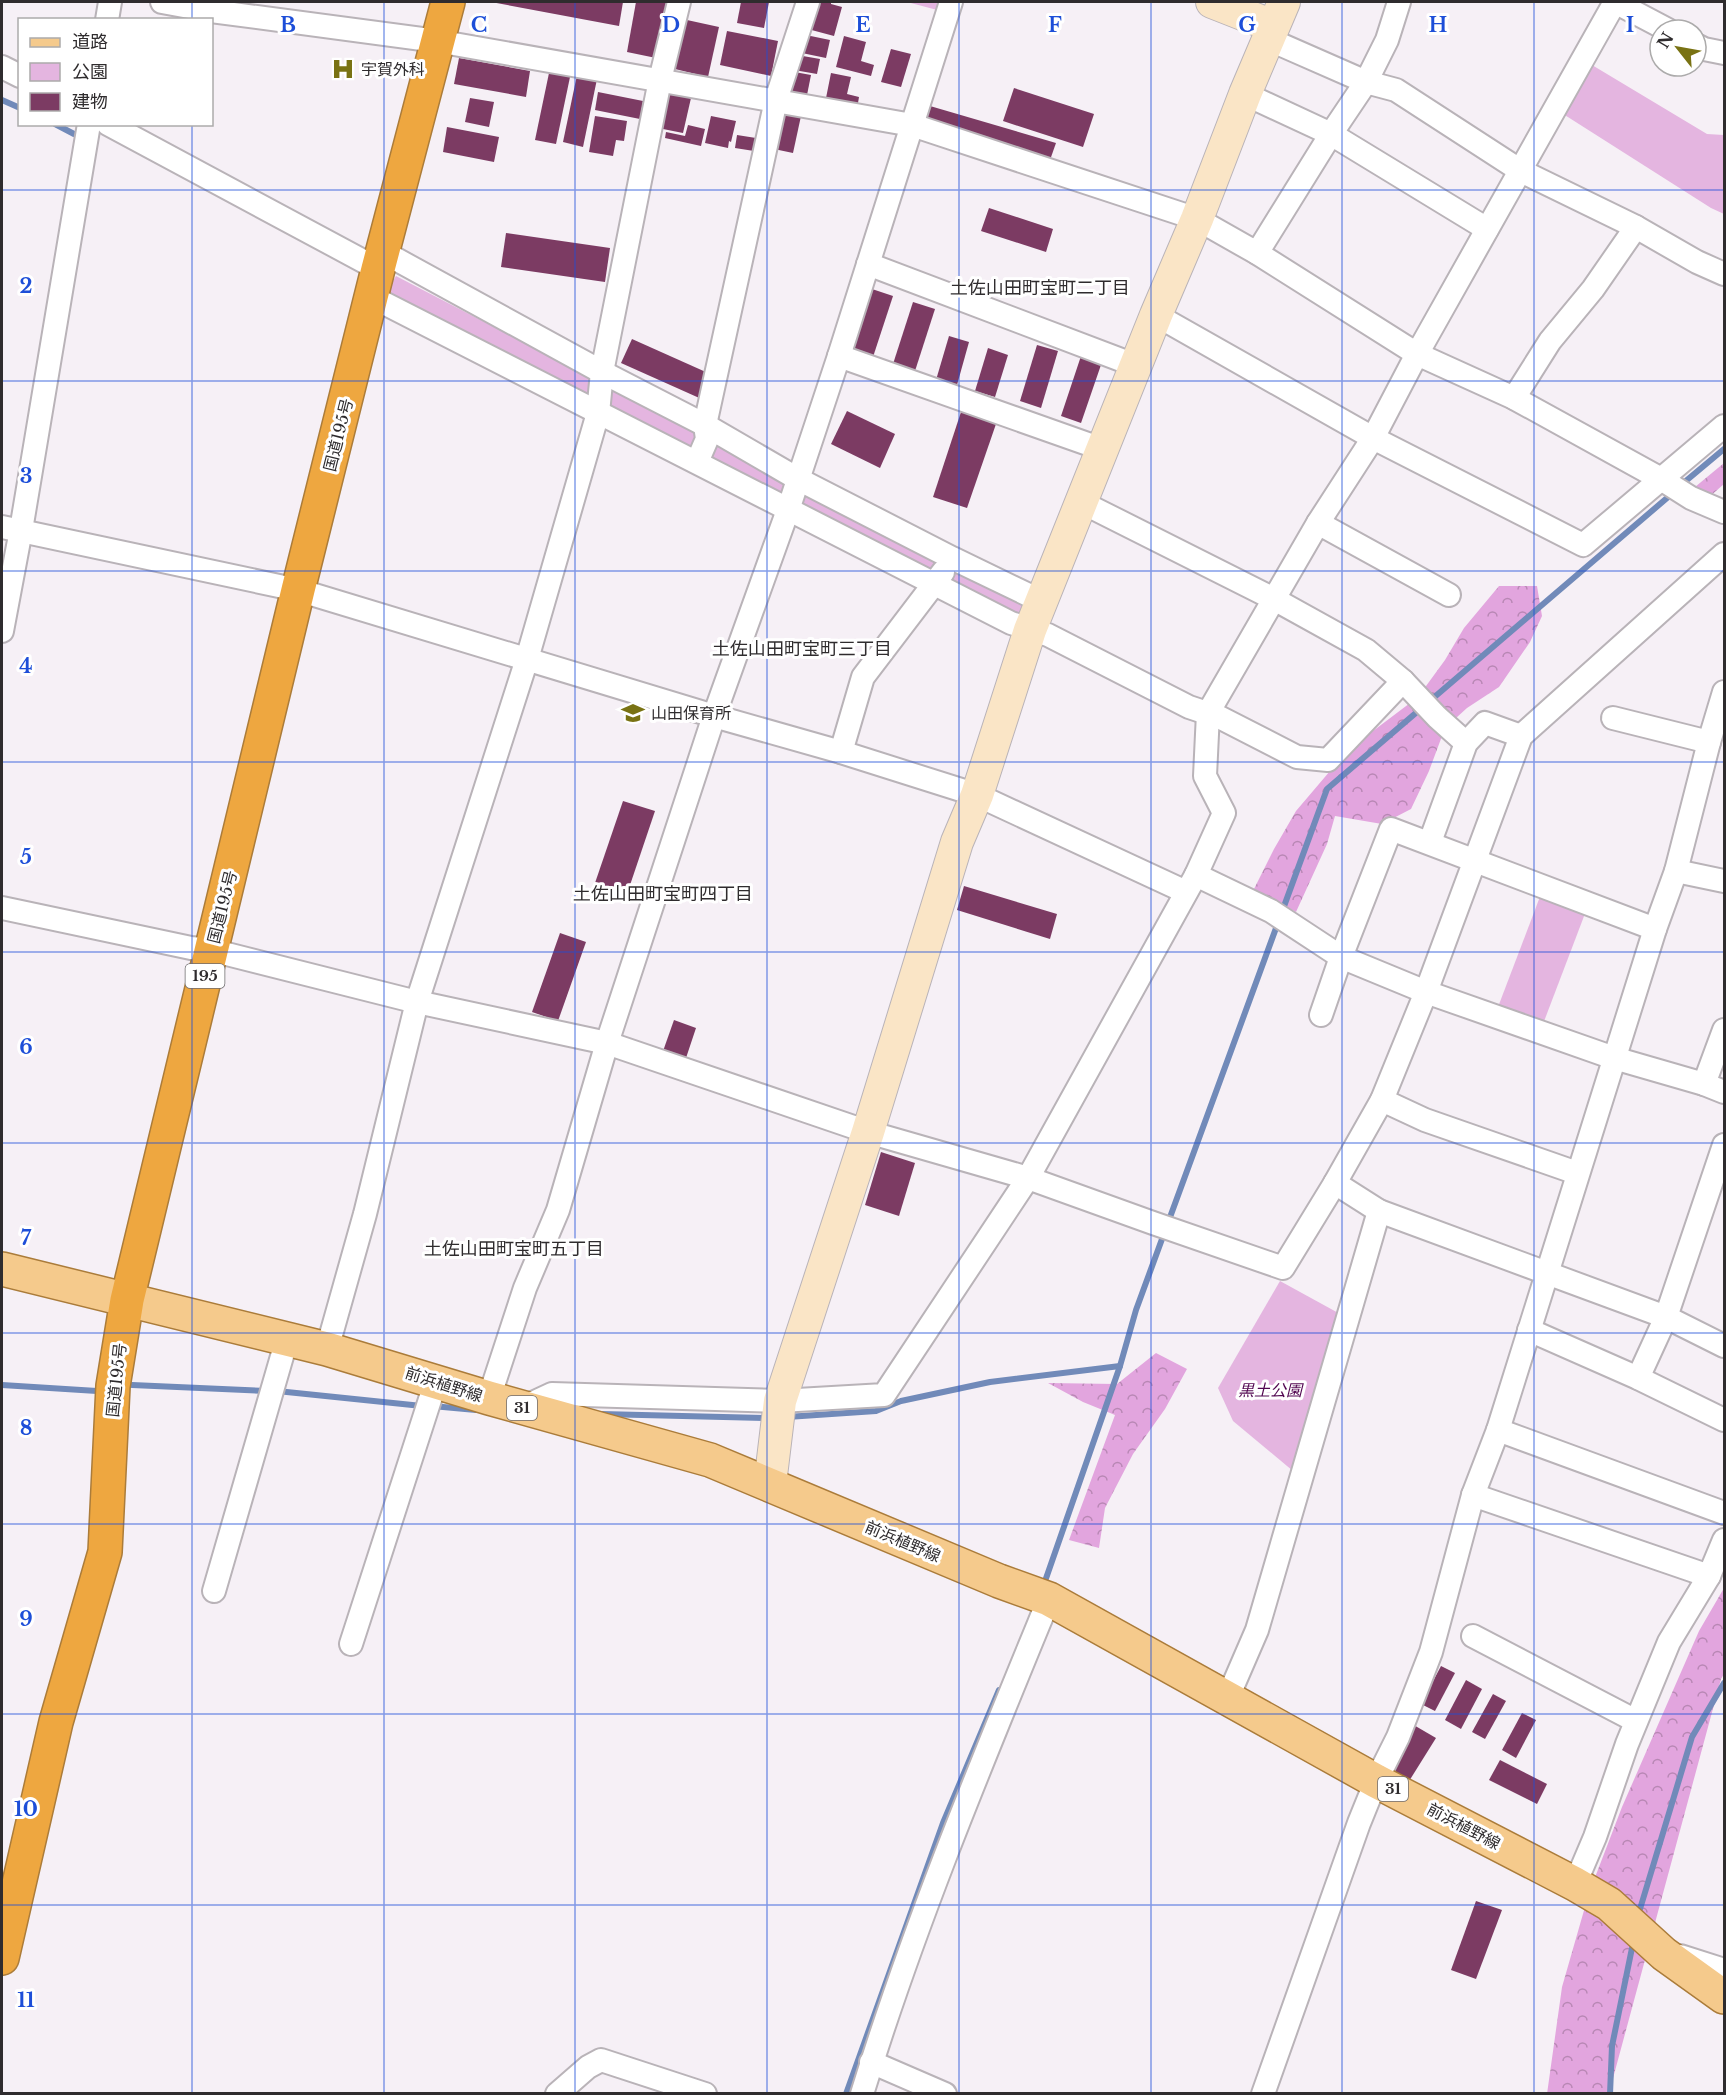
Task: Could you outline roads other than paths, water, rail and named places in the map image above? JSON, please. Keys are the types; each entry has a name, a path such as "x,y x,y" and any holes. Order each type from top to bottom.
{"highway":[{"name":"国道195号","path":"2,1958 56,1722 105,1552 113,1386 127,1300 298,590 448,2"}],"main road":[{"name":"前浜植野線","path":"2,1269 327,1349 432,1398 489,1398 710,1460 999,1581 1039,1595 1376,1780 1575,1884 1609,1905 1664,1954 1725,1997"}],"street":[{"path":"107,18 110,2"},
{"path":"162,2 211,11 437,41 912,125 1197,219 1257,253 1417,354 1514,398 1690,498 1725,512"},
{"path":"327,1349 365,1214 417,1002 527,659 598,413 602,372 660,80 679,2"},
{"path":"697,462 707,439 705,425 776,100 808,2"},
{"path":"489,1398 525,1288 558,1210 607,1043 714,716 788,510 839,356 951,2"},
{"path":"1212,2 1275,22 1366,82 1396,90 1521,171 1636,227 1697,262 1725,274"},
{"path":"1257,253 1366,82 1387,40 1399,2"},
{"path":"522,1408 552,1394 779,1413 884,1395 1028,1178 1191,883 1224,813 1205,776 1208,713 1318,523 1373,438 1417,354 1615,2 1648,19"},
{"path":"770,1484 779,1413 957,842 977,795 1030,630 1275,22"},
{"path":"1708,50 1725,53"},
{"path":"2,66 18,75"},
{"path":"1245,94 1331,134 1487,229"},
{"path":"2,631 11,529 89,126"},
{"path":"112,126 378,273 598,413 1011,623 1048,635 1189,707 1208,713 1297,757 1328,760 1403,681"},
{"path":"1514,398 1550,340 1593,289 1636,227"},
{"path":"868,264 1137,366"},
{"path":"378,273 602,372 705,425 798,479 1041,601"},
{"path":"1156,315 1373,438 1582,545 1665,482 1725,426"},
{"path":"839,356 1102,449"},
{"path":"1081,502 1274,599 1366,650 1403,681 1437,717 1466,743"},
{"path":"1318,523 1449,595"},
{"path":"11,529 298,590 714,716 841,752 977,795 1191,883 1271,911 1341,957 1426,992 1614,1058 1714,1088 1725,1030"},
{"path":"2,908 211,950 417,1002 607,1043 868,1132 1028,1178 1283,1268 1382,1100 1426,992 1521,736 1725,554"},
{"path":"841,752 863,678 952,558"},
{"path":"1263,2094 1376,1780 1398,1737 1431,1652 1473,1495 1498,1430 1655,928 1676,871 1709,742 1725,692"},
{"path":"1613,717 1709,742"},
{"path":"1430,842 1466,743 1485,723 1521,736"},
{"path":"1321,1015 1341,957 1392,829 1655,928"},
{"path":"1676,871 1725,881"},
{"path":"1382,1100 1425,1120 1577,1173"},
{"path":"1638,1378 1666,1317 1725,1145"},
{"path":"1335,1183 1379,1211 1666,1317 1725,1346"},
{"path":"1228,1697 1257,1630 1379,1211"},
{"path":"1529,1330 1638,1378 1725,1420"},
{"path":"214,1591 287,1339"},
{"path":"351,1644 432,1398"},
{"path":"1498,1430 1725,1513"},
{"path":"1473,1495 1709,1576"},
{"path":"1575,1884 1595,1837 1636,1721 1669,1642 1709,1576 1725,1540"},
{"path":"862,2094 1039,1595"},
{"path":"1473,1636 1636,1721"},
{"path":"1664,1954 1675,1955 1725,1970"},
{"path":"557,2094 588,2067 601,2060 705,2094"},
{"path":"872,2062 945,2094"}],"waterway":[{"path":"2,100 18,107"},
{"path":"59,126 74,134"},
{"path":"1681,485 1724,449"},
{"path":"1043,1587 1120,1366 1136,1310 1327,789 1674,492"},
{"path":"787,1417 876,1411 901,1401 990,1382 1120,1366"},
{"path":"2,1385 97,1391"},
{"path":"132,1385 267,1391"},
{"path":"277,1391 422,1406"},
{"path":"432,1406 476,1410"},
{"path":"601,1414 768,1418"},
{"path":"1640,1909 1692,1737 1724,1683"},
{"path":"846,2094 943,1823 999,1690"},
{"path":"1610,2094 1612,2046 1632,1948"}],"place":[{"name":"宇賀外科","path":"343,69"},
{"name":"山田保育所","path":"633,713"}],"district":[{"name":"土佐山田町宝町二丁目","path":"1040,288"},
{"name":"土佐山田町宝町三丁目","path":"802,649"},
{"name":"土佐山田町宝町四丁目","path":"663,894"},
{"name":"土佐山田町宝町五丁目","path":"514,1249"}],"park label":[{"name":"黒土公園","path":"1270,1390"}]}
